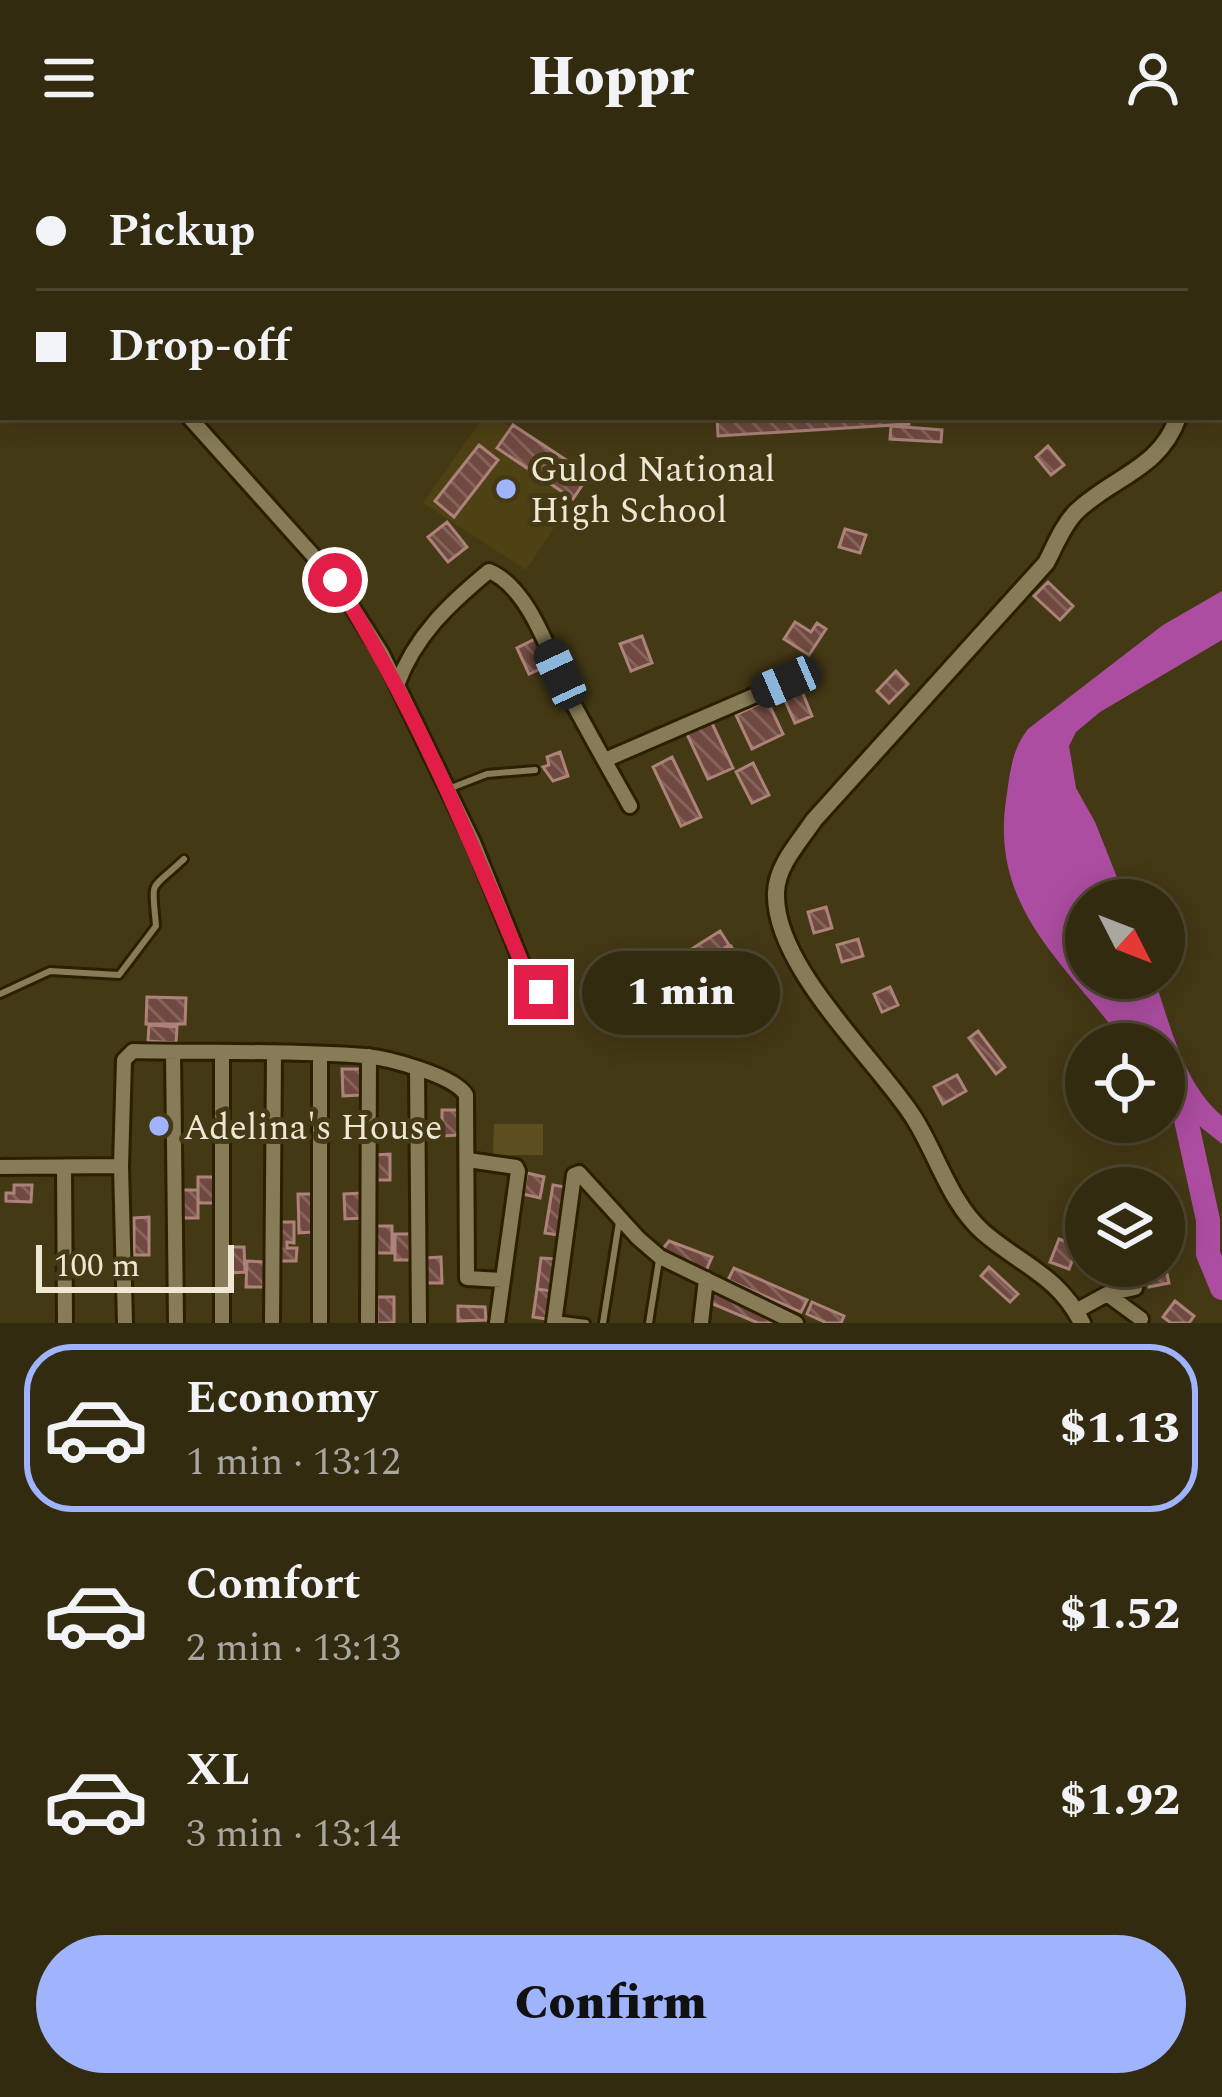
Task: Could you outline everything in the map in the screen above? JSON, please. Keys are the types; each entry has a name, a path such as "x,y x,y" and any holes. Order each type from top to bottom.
{"street":[{"path":"192,420 335,580 397,685 448,789 530,983 541,992"},
{"path":"1135,1288 1107,1294 1079,1317 1069,1298 1038,1269 982,1232 911,1115 820,998 785,938 776,890 789,856 814,820 1034,576 1071,517 1153,460 1177,420"},
{"path":"397,685 406,660 444,608 488,571 510,584 535,622 630,806"},
{"path":"605,760 786,682"},
{"path":"125,1323 124,1060 133,1051 369,1056 417,1068 465,1090 466,1278 502,1280"},
{"path":"173,1052 176,1323"},
{"path":"222,1054 222,1323"},
{"path":"272,1323 274,1055"},
{"path":"320,1056 320,1323"},
{"path":"368,1323 369,1056"},
{"path":"417,1068 419,1323"},
{"path":"468,1160 518,1168 496,1323"},
{"path":"0,1167 121,1166"},
{"path":"64,1168 65,1323"},
{"path":"554,1321 575,1173 580,1173 660,1257 796,1323"},
{"path":"701,1323 706,1280"},
{"path":"1107,1294 1141,1319"}],"lane":[{"path":"448,789 487,774 535,770"},
{"path":"0,994 50,971 118,975 156,926 150,897 155,885 184,859"},
{"path":"602,1323 620,1218"},
{"path":"649,1323 660,1257"},
{"path":"554,1321 586,1323"}],"shaded area":[{"name":"Gulod National High School","path":"481,420 500,420 589,475 526,570 423,503"},
{"path":"1222,591 1222,640 1100,712 1076,732 1069,746 1076,788 1118,879 1065,879 1065,970 1021,904 1010,873 1004,839 1012,763 1028,729 1163,625"},
{"path":"1089,999 1161,999 1169,1023 1108,1023"},
{"path":"1185,1063 1197,1087 1222,1116 1222,1144 1185,1115"}],"green space":[{"path":"494,1124 543,1124 543,1155 493,1155"}],"building":[{"path":"717,420 909,420 909,424 718,436"},
{"path":"513,425 589,475 573,499 497,448"},
{"path":"891,426 942,430 941,442 890,439"},
{"path":"479,445 498,460 454,517 435,501"},
{"path":"1048,446 1064,465 1051,475 1036,457"},
{"path":"447,522 467,547 448,562 428,537"},
{"path":"845,529 866,535 860,553 839,547"},
{"path":"1048,582 1073,606 1060,620 1034,596"},
{"path":"795,622 811,632 817,623 826,629 809,655 784,639"},
{"path":"642,636 652,663 631,671 620,644"},
{"path":"537,638 549,665 529,674 517,648"},
{"path":"896,671 908,684 889,703 877,691"},
{"path":"801,689 812,716 795,723 783,696"},
{"path":"767,700 783,734 752,749 736,715"},
{"path":"710,719 733,768 708,779 685,730"},
{"path":"560,752 568,776 553,781 543,767 549,765 547,757"},
{"path":"672,757 701,817 681,826 653,767"},
{"path":"753,763 769,795 752,803 736,772"},
{"path":"826,907 832,928 814,933 808,912"},
{"path":"720,931 729,945 688,972 679,957"},
{"path":"858,939 863,956 842,962 837,945"},
{"path":"731,946 736,954 696,981 691,973"},
{"path":"732,987 742,1004 724,1015 714,998"},
{"path":"890,987 898,1005 882,1012 874,994"},
{"path":"147,997 186,998 185,1024 146,1024"},
{"path":"713,998 723,1015 703,1027 693,1010"},
{"path":"149,1025 177,1027 176,1043 148,1041"},
{"path":"978,1031 1005,1067 996,1074 969,1038"},
{"path":"342,1069 361,1069 361,1095 343,1096"},
{"path":"957,1075 966,1091 943,1104 934,1087"},
{"path":"442,1110 461,1110 459,1135 442,1136"},
{"path":"390,1154 390,1180 376,1180 375,1155"},
{"path":"527,1173 544,1177 540,1198 523,1194"},
{"path":"198,1177 216,1177 215,1203 198,1203"},
{"path":"14,1185 32,1185 31,1202 6,1201"},
{"path":"553,1185 565,1187 558,1235 545,1233"},
{"path":"181,1190 198,1190 198,1218 180,1218"},
{"path":"362,1193 363,1218 345,1219 344,1194"},
{"path":"298,1194 312,1194 312,1232 299,1233"},
{"path":"149,1217 149,1255 134,1255 134,1218"},
{"path":"278,1222 294,1222 294,1243 287,1242 287,1248 297,1248 296,1261 278,1261"},
{"path":"376,1226 392,1226 392,1253 377,1253"},
{"path":"395,1234 410,1234 410,1260 395,1260"},
{"path":"1059,1239 1065,1241 1065,1268 1050,1262"},
{"path":"669,1241 712,1257 705,1273 661,1251"},
{"path":"230,1247 244,1247 245,1272 231,1273"},
{"path":"441,1257 442,1283 424,1283 424,1258"},
{"path":"541,1258 555,1259 551,1291 537,1289"},
{"path":"247,1261 265,1262 264,1287 246,1287"},
{"path":"989,1267 1018,1294 1010,1302 981,1276"},
{"path":"734,1268 807,1300 801,1312 728,1280"},
{"path":"537,1289 551,1291 547,1319 533,1317"},
{"path":"712,1292 786,1323 758,1323 708,1302"},
{"path":"377,1297 394,1297 394,1323 377,1323"},
{"path":"1175,1301 1194,1316 1189,1323 1171,1323 1163,1317"},
{"path":"812,1302 844,1316 841,1323 807,1314"},
{"path":"458,1306 485,1307 486,1320 458,1321"}],"waterway":[{"path":"1185,1115 1208,1220 1208,1254 1222,1288"}],"place":[{"name":"Gulod National High School","path":"506,489"},
{"name":"Adelina's House","path":"159,1126"}],"route":[{"path":"335,580 382,653 473,842 530,983 541,992"}]}
